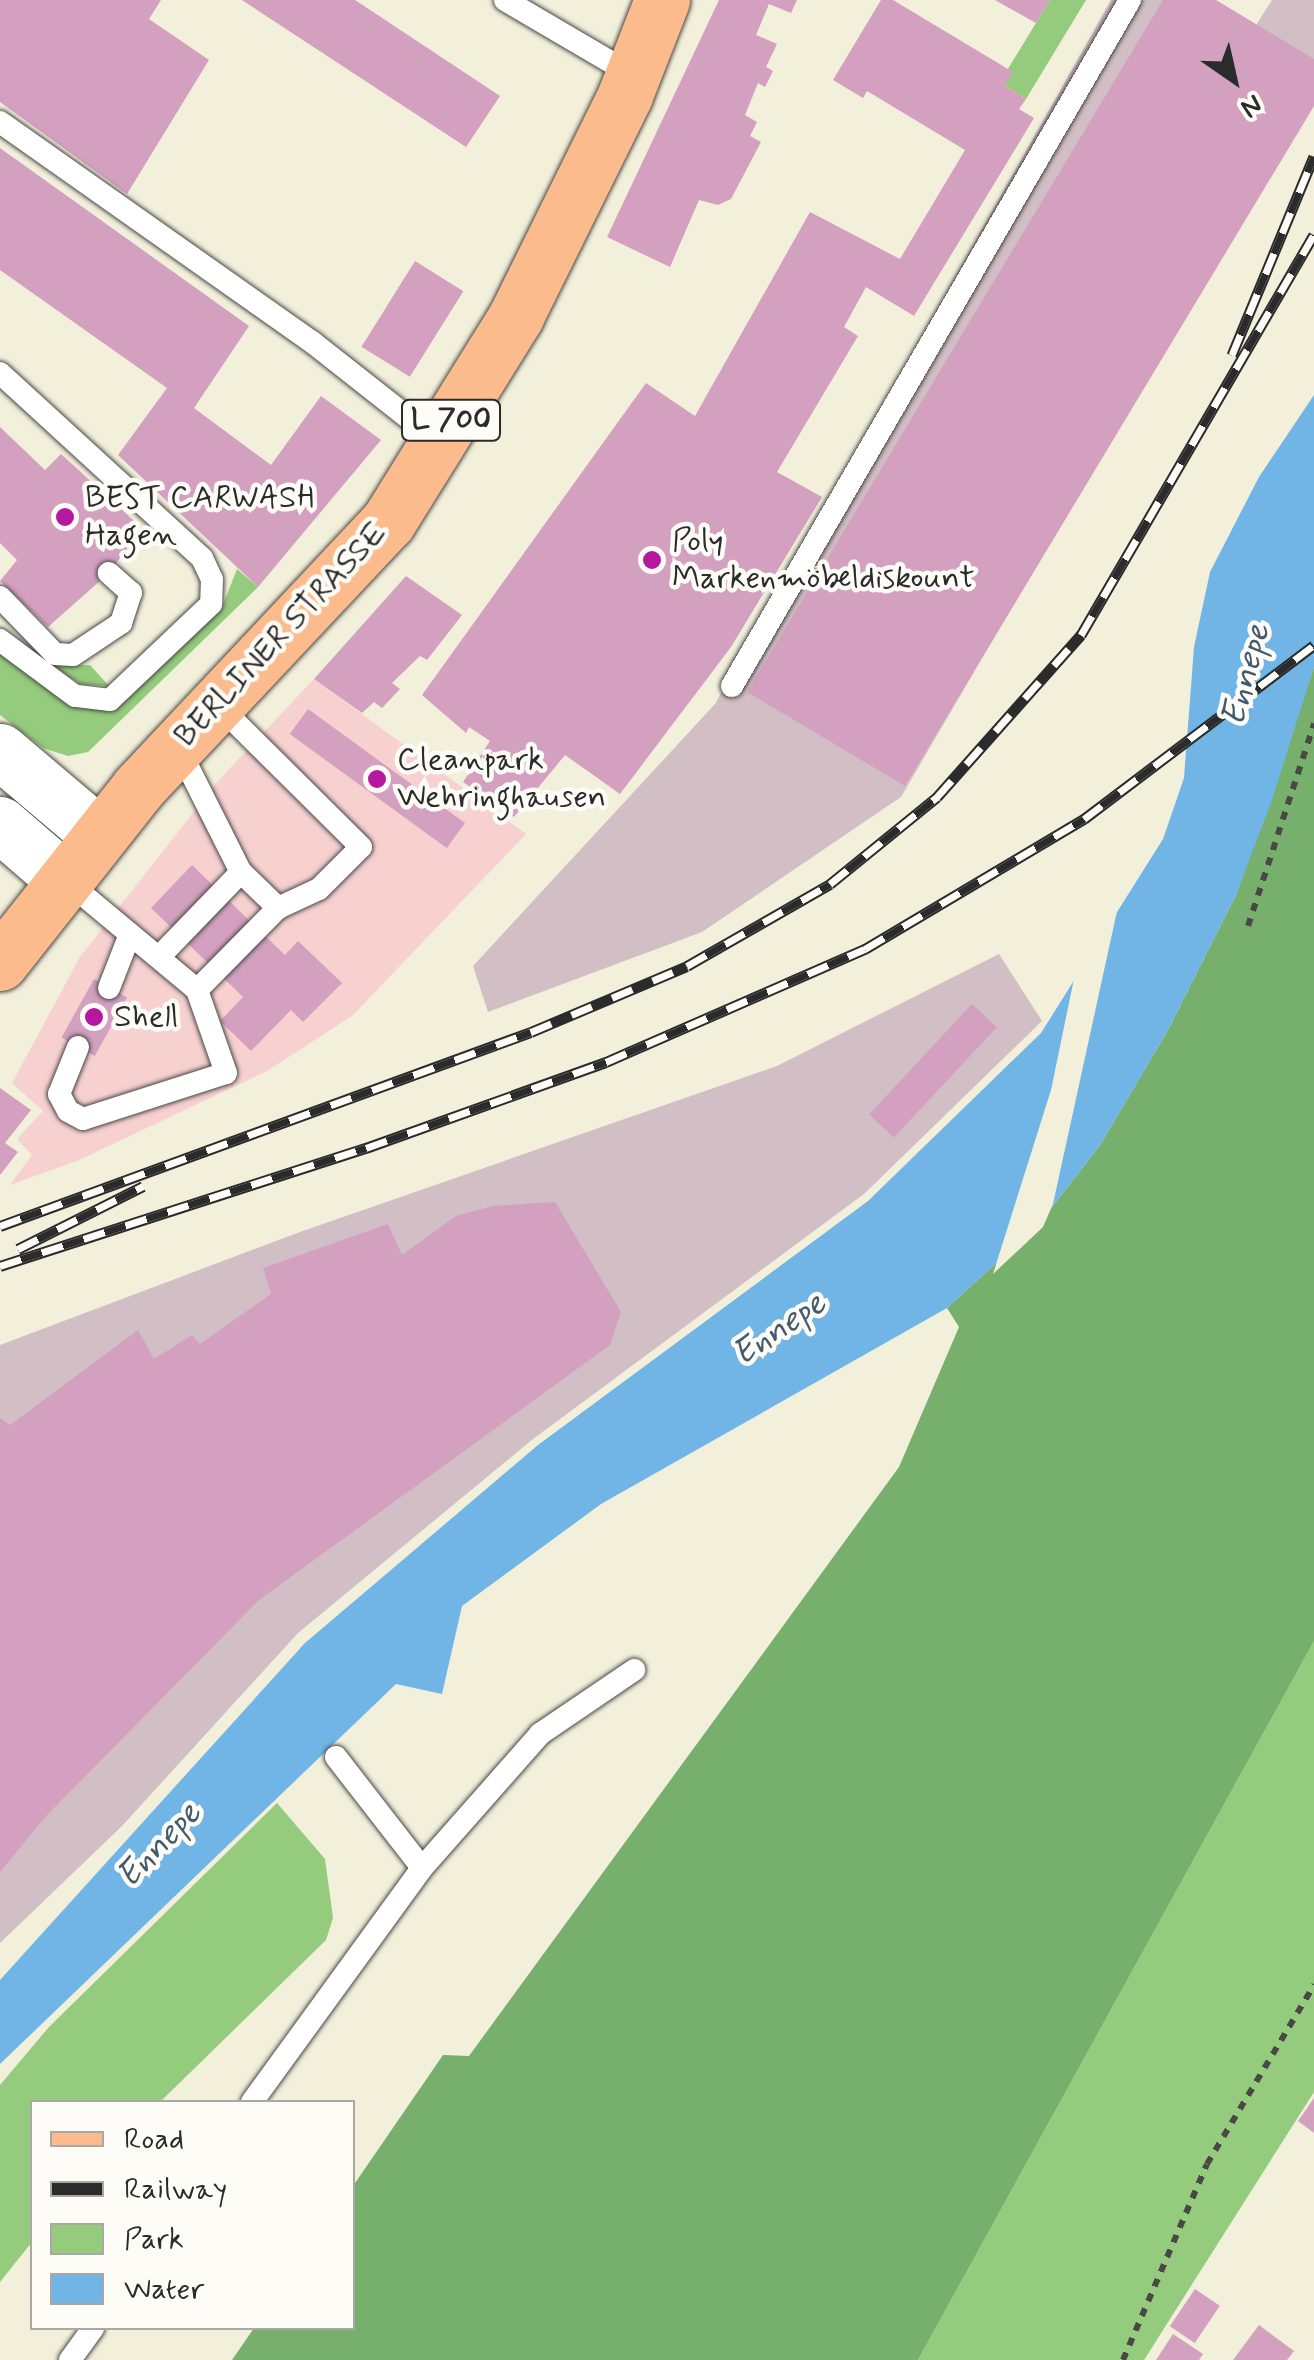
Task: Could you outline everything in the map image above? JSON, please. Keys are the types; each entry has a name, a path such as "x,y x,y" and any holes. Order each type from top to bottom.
{"main road":[{"name":"BERLINER STRASSE","path":"64,879 178,746 388,522 516,316 633,75 662,0"},
{"name":"L 700","path":"0,963 64,879"}],"street":[{"path":"0,750 99,835"},
{"path":"0,824 64,879"}],"lane":[{"path":"505,0 633,75"},
{"path":"732,686 1130,0"},
{"path":"0,122 312,342 438,441"},
{"path":"0,373 202,558 212,578 210,604 110,700 75,696 0,640"},
{"path":"0,598 55,654 73,655 121,622 131,593 108,573"},
{"path":"197,990 278,908 319,889 361,847 218,704"},
{"path":"178,746 241,872 278,908"},
{"path":"159,957 241,872"},
{"path":"64,879 197,990 226,1072 83,1119 68,1111 59,1094 62,1073 78,1047"},
{"path":"109,988 130,934"},
{"path":"253,2100 422,1868 540,1734 634,1670"},
{"path":"336,1757 422,1868"},
{"path":"70,2360 92,2330"}],"path":[{"path":"1248,926 1314,724"},
{"path":"1123,2360 1207,2164 1314,1984"}],"shaded area":[{"path":"1111,0 1208,0 1256,25 1272,0 1314,0 1314,90 901,797 702,932 488,1012 473,966 715,704"},
{"path":"314,679 526,834 352,1016 267,1071 79,1160 10,1185 32,1155 17,1139 43,1111 12,1083 80,957 218,781"},
{"path":"999,954 1042,1021 864,1194 533,1439 298,1633 122,1826 0,1943 0,1345 300,1232 777,1066"}],"green space":[{"path":"1050,0 1086,0 1026,99 1005,86 1008,69"},
{"path":"237,569 258,587 88,752 68,756 43,748 0,715 0,649 81,705 112,709 221,610"},
{"path":"90,665 109,686 81,684 52,666"},
{"path":"1314,667 1314,1641 918,2360 232,2360 253,2330 355,2330 355,2183 443,2055 469,2056 899,1467 959,1327 947,1308 1039,1224 1100,1145 1168,1030 1236,895"},
{"path":"1314,1641 1314,2092 1144,2360 918,2360"},
{"path":"277,1803 325,1859 333,1918 326,1940 162,2100 30,2100 30,2244 0,2282 0,2085 49,2027"}],"water":[{"name":"Ennepe","path":"1314,395 1314,667 1272,800 1236,895 1168,1030 1100,1145 1039,1224 947,1308 601,1504 462,1606 442,1694 396,1684 0,2064 0,1980 305,1643 538,1445 868,1201 1041,1033 1163,839 1184,778 1194,647 1210,572 1259,477"}],"pier":[{"path":"1119,902 1053,1204 1043,1227 993,1274 1051,1090 1076,969"}],"building":[{"path":"0,0 161,0 149,19 209,60 127,194 0,102"},
{"path":"242,0 355,0 500,96 466,147"},
{"path":"719,0 797,0 791,13 769,4 756,35 777,44 766,67 773,71 765,87 758,83 745,115 757,122 750,136 761,142 731,199 718,205 699,200 670,267 607,237"},
{"path":"881,0 893,0 1013,72 1005,86 1026,99 1019,109 1034,118 914,316 866,287 844,327 858,336 777,472 822,497 731,647 620,794 565,755 514,817 463,782 490,741 469,727 466,733 422,695 646,383 695,416 810,212 900,259 965,150 867,91 863,98 833,80"},
{"path":"995,0 1050,0 1036,23"},
{"path":"1163,0 1216,0 1314,59 1314,106 905,786 747,692"},
{"path":"0,148 249,326 194,408 271,465 321,396 381,440 258,587 118,455 167,388 0,270"},
{"path":"415,261 463,291 410,377 361,347"},
{"name":"BEST CARWASH Hagen","path":"0,427 45,470 61,454 142,528 109,573 48,627 0,581 17,560 0,543"},
{"path":"406,576 462,615 427,660 420,656 392,683 400,689 382,708 374,702 362,713 314,679"},
{"name":"Cleanpark Wehringhausen","path":"308,709 465,823 447,848 290,734"},
{"path":"192,865 285,955 298,941 342,983 303,1022 291,1010 251,1051 220,1021 243,997 151,908"},
{"name":"Shell","path":"94,979 127,997 95,1056 62,1038"},
{"path":"972,1004 997,1027 894,1138 869,1114"},
{"path":"0,1088 31,1110 5,1143 18,1152 0,1175"},
{"path":"555,1202 621,1312 610,1345 259,1600 47,1815 0,1872 0,1418 10,1425 138,1330 154,1359 192,1335 200,1344 271,1294 263,1268 388,1224 402,1255 456,1216 493,1206"},
{"path":"1314,2098 1314,2133 1298,2121"},
{"path":"1195,2289 1220,2306 1195,2343 1170,2326"},
{"path":"1259,2325 1294,2351 1287,2360 1233,2360"},
{"path":"1173,2334 1203,2354 1199,2360 1156,2360"}],"railway":[{"path":"1232,355 1314,156"},
{"path":"0,1226 531,1032 687,966 830,884 937,797 1081,635 1314,235"},
{"path":"0,1266 366,1148 606,1062 865,949 1084,819 1314,645"},
{"path":"18,1249 143,1186"}],"place":[{"name":"BEST CARWASH Hagen","path":"65,517"},
{"name":"Poly Markenmöbeldiskount","path":"652,560"},
{"name":"Cleanpark Wehringhausen","path":"377,779"},
{"name":"Shell","path":"94,1017"}]}
